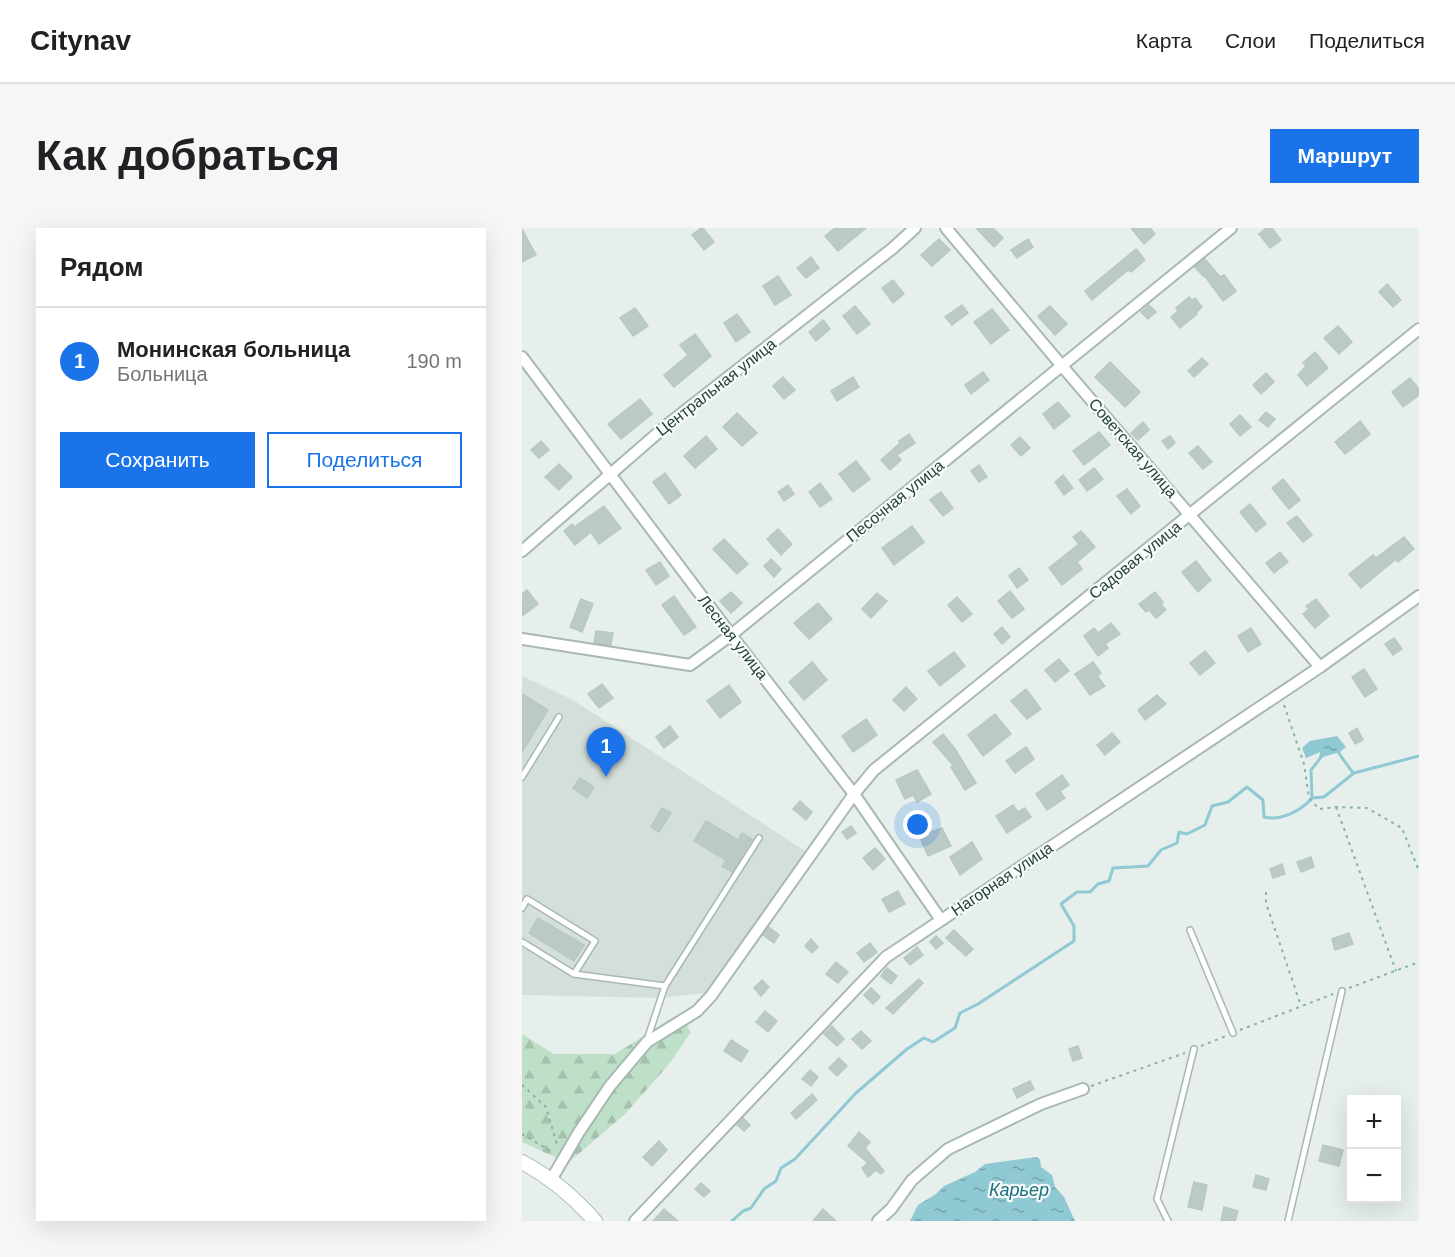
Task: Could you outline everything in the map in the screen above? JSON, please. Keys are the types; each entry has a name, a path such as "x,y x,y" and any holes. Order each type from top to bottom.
{"main road":[{"path":"522,1162 570,1195 595,1221"}],"street":[{"name":"Центральная улица","path":"522,551 667,425 893,249 915,228"},
{"name":"Советская улица","path":"946,228 1320,667"},
{"name":"Песочная улица","path":"522,639 690,665 731,635 1231,228"},
{"name":"Садовая улица","path":"551,1180 579,1132 610,1086 647,1042 696,1011 711,996 854,794 874,770 1419,329"},
{"name":"Лесная улица","path":"522,357 610,476 854,794 941,920"},
{"name":"Нагорная улица","path":"635,1221 886,957 1320,667 1419,596"},
{"path":"878,1221 891,1209 912,1180 948,1149 1041,1104 1083,1089"}],"lane":[{"path":"522,777 559,717"},
{"path":"647,1042 665,986 759,838"},
{"path":"522,908 527,899 595,941 574,974"},
{"path":"1190,930 1233,1033"},
{"path":"522,942 574,974 665,986"},
{"path":"1288,1221 1342,991"},
{"path":"1168,1221 1157,1199 1194,1049"}],"path":[{"path":"1280,693 1304,764 1311,802 1319,809 1367,808 1402,828 1419,871"},
{"path":"1336,807 1396,971"},
{"path":"1266,892 1266,903 1302,1006"},
{"path":"1083,1089 1194,1049 1419,962"},
{"path":"522,1085 546,1107 560,1156 522,1134"}],"shaded area":[{"path":"522,676 573,700 808,853 706,993 660,998 522,995"}],"green space":[{"path":"679,1014 691,1032 670,1063 625,1114 568,1163 522,1142 522,1034 554,1054 615,1054"}],"water":[{"path":"1337,736 1346,747 1340,752 1319,758 1320,752 1306,758 1302,748 1310,741"},
{"name":"Карьер","path":"1037,1157 1041,1167 1052,1175 1055,1187 1064,1197 1075,1221 910,1221 918,1205 944,1186 975,1172 985,1164"}],"building":[{"path":"701,228 714,242 704,250 692,235"},
{"path":"835,228 866,228 838,251 825,236"},
{"path":"976,228 993,228 1003,238 994,247"},
{"path":"1131,228 1150,228 1155,234 1144,244"},
{"path":"1266,228 1272,228 1281,240 1270,248 1259,234"},
{"path":"522,229 536,255 522,262"},
{"path":"939,239 950,250 932,266 921,255"},
{"path":"1028,239 1033,247 1017,258 1011,250"},
{"path":"1136,249 1145,260 1131,272 1128,270 1092,300 1085,291"},
{"path":"811,257 819,268 806,278 797,268"},
{"path":"1205,259 1220,277 1224,275 1236,291 1223,301 1204,275 1195,267"},
{"path":"778,276 791,295 775,305 763,286"},
{"path":"893,280 904,294 893,303 882,288"},
{"path":"1387,284 1401,300 1393,307 1379,292"},
{"path":"1189,297 1192,300 1195,298 1202,307 1180,328 1171,317 1178,311 1176,308"},
{"path":"962,305 968,313 952,325 945,317"},
{"path":"1149,305 1156,312 1148,319 1141,312"},
{"path":"855,306 870,324 857,334 843,316"},
{"path":"1050,306 1067,324 1055,335 1038,316"},
{"path":"635,308 648,326 633,336 620,318"},
{"path":"992,309 1009,330 991,344 974,322"},
{"path":"737,314 750,332 736,342 724,323"},
{"path":"823,320 830,329 816,341 809,332"},
{"path":"1338,326 1352,342 1339,354 1324,338"},
{"path":"695,334 711,356 674,387 664,375 688,355 680,345"},
{"path":"1315,352 1328,368 1307,386 1298,375 1306,366 1303,363"},
{"path":"1202,358 1208,364 1194,377 1188,371"},
{"path":"1110,362 1140,392 1125,407 1095,377"},
{"path":"983,372 989,380 971,394 965,385"},
{"path":"1266,373 1274,382 1261,394 1253,385"},
{"path":"783,377 795,390 784,399 773,386"},
{"path":"853,377 859,387 837,401 831,391"},
{"path":"1410,378 1419,389 1419,395 1403,407 1392,392"},
{"path":"640,399 652,414 621,439 608,424"},
{"path":"1058,402 1070,416 1054,429 1043,414"},
{"path":"1266,412 1275,419 1268,427 1259,420"},
{"path":"737,413 757,433 742,446 723,427"},
{"path":"1240,415 1251,427 1240,436 1230,424"},
{"path":"1360,421 1370,434 1345,454 1335,442"},
{"path":"1143,422 1149,430 1138,440 1131,433"},
{"path":"1099,432 1110,445 1084,465 1073,451"},
{"path":"909,434 915,443 897,455 901,460 890,470 881,460"},
{"path":"706,436 717,449 695,468 684,456"},
{"path":"1170,436 1175,443 1168,449 1162,441"},
{"path":"1020,437 1030,448 1021,456 1011,445"},
{"path":"541,441 549,450 539,458 531,450"},
{"path":"1198,446 1212,462 1203,469 1189,453"},
{"path":"856,461 870,479 853,492 839,474"},
{"path":"559,464 572,477 559,490 545,477"},
{"path":"979,465 987,477 979,482 971,471"},
{"path":"1094,468 1103,479 1087,491 1079,480"},
{"path":"665,473 681,495 669,504 653,482"},
{"path":"1063,475 1073,488 1064,495 1055,482"},
{"path":"1283,479 1300,500 1289,509 1272,488"},
{"path":"820,483 832,499 820,507 809,492"},
{"path":"788,485 794,494 784,501 778,492"},
{"path":"1127,489 1140,506 1131,514 1117,496"},
{"path":"941,492 953,508 943,516 930,500"},
{"path":"1250,504 1266,524 1256,532 1240,512"},
{"path":"604,506 621,528 599,544 591,532 575,545 564,531 572,524 574,527"},
{"path":"1297,516 1312,535 1303,542 1287,523"},
{"path":"912,526 924,542 894,565 882,548"},
{"path":"778,529 792,544 781,555 767,539"},
{"path":"1081,531 1095,547 1077,562 1082,569 1062,585 1049,568 1079,544 1073,537"},
{"path":"1404,537 1414,549 1398,562 1396,559 1361,588 1349,574 1373,555 1376,558"},
{"path":"724,539 748,564 737,574 713,549"},
{"path":"1280,552 1288,562 1274,573 1266,563"},
{"path":"771,559 781,569 774,577 764,566"},
{"path":"1196,561 1211,580 1198,592 1182,572"},
{"path":"660,562 669,576 656,585 646,570"},
{"path":"1019,568 1028,580 1017,588 1009,576"},
{"path":"527,590 538,604 522,616 522,594"},
{"path":"1010,591 1024,609 1012,618 998,601"},
{"path":"731,592 742,603 731,613 720,601"},
{"path":"1155,592 1166,610 1156,618 1139,604"},
{"path":"877,593 887,601 871,618 862,609"},
{"path":"674,596 696,627 684,635 662,605"},
{"path":"957,597 972,614 962,622 948,605"},
{"path":"581,599 593,604 582,632 570,627"},
{"path":"1316,599 1329,616 1315,628 1303,614 1309,609 1306,606"},
{"path":"818,603 832,619 809,639 794,623"},
{"path":"1111,623 1120,634 1105,644 1108,648 1098,656 1084,636 1094,628 1098,633"},
{"path":"1002,627 1010,637 1002,644 994,634"},
{"path":"1251,628 1261,644 1248,652 1238,636"},
{"path":"596,631 613,633 611,645 594,643"},
{"path":"1394,638 1402,649 1393,655 1385,644"},
{"path":"1205,651 1215,663 1200,675 1190,663"},
{"path":"954,652 965,666 940,686 928,671"},
{"path":"1059,659 1069,671 1055,682 1045,670"},
{"path":"812,662 827,680 804,700 789,682"},
{"path":"1093,662 1101,673 1097,676 1105,686 1090,695 1075,674"},
{"path":"1364,669 1377,689 1365,697 1352,677"},
{"path":"602,684 613,698 599,708 588,694"},
{"path":"729,685 741,702 720,718 707,701"},
{"path":"906,687 917,699 904,711 893,700"},
{"path":"1026,689 1041,709 1027,719 1011,701"},
{"path":"522,694 548,710 522,752"},
{"path":"1157,695 1166,704 1145,720 1138,710"},
{"path":"995,714 1011,734 983,756 968,735"},
{"path":"866,719 877,735 853,752 842,736"},
{"path":"670,726 678,737 664,748 656,737"},
{"path":"1357,728 1363,740 1355,744 1349,733"},
{"path":"1112,733 1120,742 1105,755 1097,745"},
{"path":"943,734 976,783 965,790 951,767 953,765 933,742"},
{"path":"1026,747 1034,759 1015,773 1006,761"},
{"path":"917,770 931,794 917,802 913,795 905,799 896,780"},
{"path":"1062,775 1069,785 1060,791 1065,798 1047,810 1036,794"},
{"path":"580,778 594,787 587,798 573,788"},
{"path":"800,801 812,812 806,820 793,809"},
{"path":"1013,805 1018,812 1025,808 1031,817 1007,833 996,816"},
{"path":"662,808 671,813 659,832 651,827"},
{"path":"706,821 738,840 742,833 752,839 732,872 722,866 726,860 694,841"},
{"path":"851,826 856,833 847,839 842,832"},
{"path":"942,828 951,846 928,856 921,840 930,836 929,833"},
{"path":"972,842 982,859 960,875 950,857"},
{"path":"875,848 885,859 873,870 863,858"},
{"path":"1311,857 1314,867 1301,872 1297,862"},
{"path":"1282,864 1285,874 1273,878 1270,869"},
{"path":"898,891 905,904 889,912 882,899"},
{"path":"538,918 584,945 574,961 529,933"},
{"path":"769,927 779,935 774,943 763,935"},
{"path":"954,930 973,949 966,956 946,938"},
{"path":"1349,933 1353,944 1335,950 1332,939"},
{"path":"936,936 943,943 936,949 930,942"},
{"path":"811,939 818,947 812,953 805,946"},
{"path":"870,943 877,952 864,962 857,953"},
{"path":"917,947 923,955 910,965 904,958"},
{"path":"836,962 848,972 838,983 826,974"},
{"path":"887,968 897,976 891,984 881,976"},
{"path":"919,979 923,983 893,1014 886,1008"},
{"path":"762,980 769,987 761,996 754,988"},
{"path":"871,988 880,997 873,1004 864,995"},
{"path":"765,1011 777,1021 768,1032 756,1022"},
{"path":"832,1026 844,1039 837,1046 824,1034"},
{"path":"861,1031 871,1041 862,1049 852,1039"},
{"path":"731,1040 748,1051 741,1062 724,1051"},
{"path":"1078,1046 1082,1058 1073,1061 1069,1049"},
{"path":"839,1058 847,1066 837,1076 829,1068"},
{"path":"810,1070 818,1077 811,1086 802,1079"},
{"path":"1030,1081 1034,1089 1017,1098 1013,1089"},
{"path":"812,1094 817,1100 796,1119 791,1113"},
{"path":"743,1118 750,1125 744,1131 737,1125"},
{"path":"859,1132 870,1142 865,1148 884,1171 881,1174 876,1170 868,1177 862,1168 868,1163 848,1146"},
{"path":"659,1141 667,1150 652,1166 643,1157"},
{"path":"1323,1145 1343,1150 1339,1166 1319,1161"},
{"path":"1256,1175 1269,1179 1266,1190 1253,1187"},
{"path":"1194,1182 1207,1185 1202,1210 1188,1207"},
{"path":"701,1183 710,1191 704,1197 695,1189"},
{"path":"1224,1207 1238,1211 1235,1221 1221,1221"},
{"path":"664,1209 678,1221 653,1221"},
{"path":"823,1209 836,1221 813,1221"}],"waterway":[{"path":"1338,752 1353,773"},
{"path":"1312,798 1311,770 1322,756"},
{"path":"732,1221 743,1211 751,1208 764,1189 776,1181 781,1168 795,1159 856,1093 907,1049 924,1038 933,1042 955,1028 960,1013 978,1004 1074,941 1074,926 1061,904 1077,892 1090,892 1098,884 1109,881 1113,868 1148,866 1161,850 1177,843 1179,832 1187,834 1205,825 1212,806 1228,802 1247,787 1263,800 1264,817 1277,818 1296,811 1312,798 1324,797 1354,773 1419,756"}],"place":[{"name":"Монинская больница","path":"606,777"}]}
